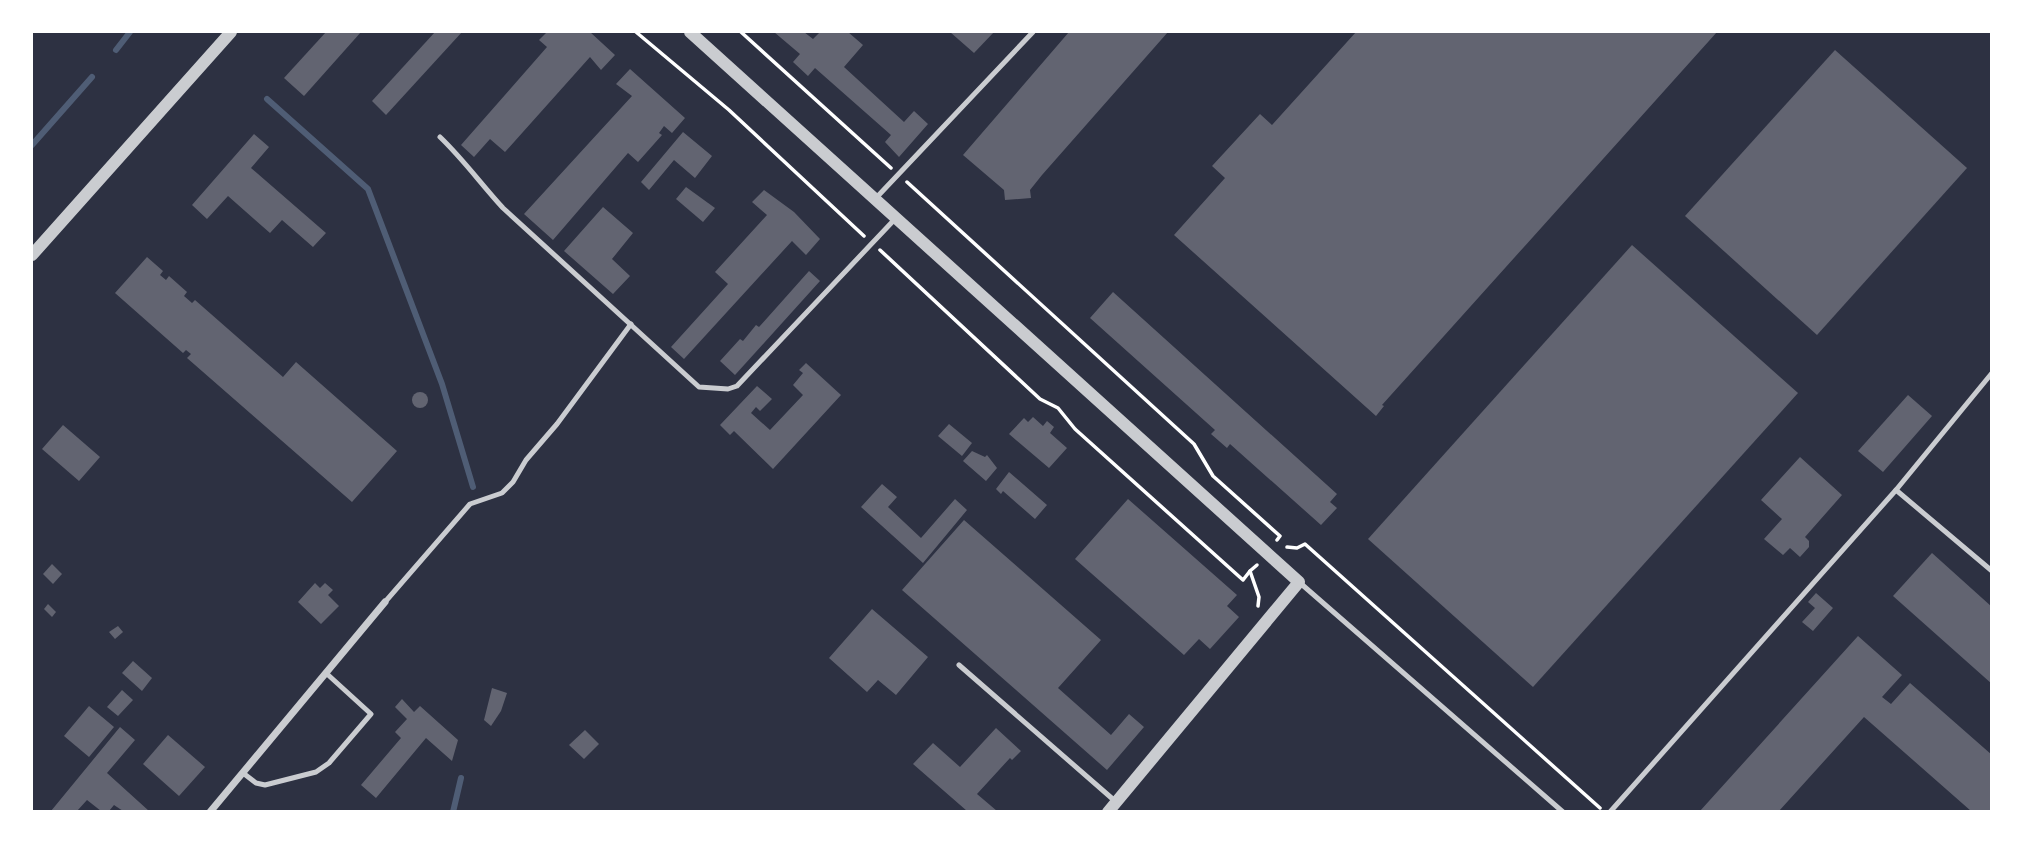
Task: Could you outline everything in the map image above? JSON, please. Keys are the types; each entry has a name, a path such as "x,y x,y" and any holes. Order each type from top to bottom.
{"street":[{"path":"32,255 230,32"},
{"path":"690,32 1299,582 1112,807"},
{"path":"210,811 385,602"}],"lane":[{"path":"874,200 1033,32"},
{"path":"440,137 465,161 474,178 503,208 699,387 728,389 737,386 895,219"},
{"path":"385,602 470,504 502,493 513,482 526,460 557,424 631,324"},
{"path":"1611,811 1896,490 1992,373"},
{"path":"1896,490 1992,571"},
{"path":"1299,582 1563,811"},
{"path":"959,664 1112,807"},
{"path":"243,773 256,783 265,785 316,772 328,763 371,714 326,673"}],"path":[{"path":"636,32 729,110 1040,399 1058,408 1075,429 1243,580 1280,536 1213,476 1194,444 741,32"},
{"path":"1276,541 1286,547 1297,548 1305,544 1604,811"},
{"path":"1250,571 1259,597 1257,610"}],"building":[{"path":"326,32 361,32 304,96 284,78"},
{"path":"435,32 462,32 386,115 372,101"},
{"path":"547,32 590,32 615,55 601,70 590,57 505,152 490,139 474,157 461,145 547,47 539,40"},
{"path":"774,32 804,32 813,39 820,32 848,32 863,45 844,67 904,122 914,111 928,124 899,157 885,142 891,135 815,68 808,76 793,62 800,54"},
{"path":"950,32 994,32 974,53"},
{"path":"1069,32 1168,32 1042,175 1030,190 1031,198 1005,200 1004,190 963,155"},
{"path":"1356,32 1717,32 1382,405 1384,406 1376,416 1174,235 1225,178 1212,166 1260,114 1272,125"},
{"path":"1835,50 1967,168 1817,335 1685,216"},
{"path":"630,69 685,118 672,133 664,126 659,133 662,135 638,162 628,153 553,240 524,214 632,96 616,84"},
{"path":"683,132 712,156 695,178 674,160 649,190 641,182"},
{"path":"254,134 269,147 251,168 326,233 313,247 282,220 270,233 228,196 207,219 192,205"},
{"path":"686,187 715,208 703,222 676,199"},
{"path":"764,190 794,212 820,239 806,255 792,241 684,359 671,347 728,284 715,272 767,215 752,202"},
{"path":"603,207 633,233 612,259 630,276 613,294 564,251"},
{"path":"1632,245 1798,393 1533,687 1368,539"},
{"path":"147,257 163,271 160,275 166,280 169,276 187,292 184,296 192,303 195,300 283,377 296,362 397,451 352,502 187,358 191,354 186,350 183,353 115,293"},
{"path":"809,271 820,281 735,375 720,361 740,339 743,341 756,325 759,327"},
{"path":"1113,292 1337,494 1330,502 1337,508 1321,525 1230,444 1227,448 1211,434 1215,430 1090,318"},
{"path":"806,363 841,395 773,469 734,431 730,435 720,425 757,386 772,399 760,411 756,407 751,413 770,430 803,395 793,385 803,373 799,370"},
{"path":"417,392 423,392 428,400 426,406 417,408 412,403 412,397"},
{"path":"1908,395 1932,416 1883,472 1858,451"},
{"path":"1033,417 1043,426 1047,421 1054,427 1050,433 1067,448 1049,468 1009,434 1024,418 1028,422"},
{"path":"949,424 972,443 962,456 938,436"},
{"path":"63,425 100,457 79,481 42,449"},
{"path":"972,451 985,457 987,455 997,468 986,481 963,461"},
{"path":"1800,457 1842,495 1805,537 1809,541 1809,547 1800,557 1790,548 1783,555 1764,539 1782,519 1761,500"},
{"path":"1009,472 1047,505 1035,519 1003,491 1001,494 996,489"},
{"path":"882,484 897,497 888,507 921,538 955,499 967,510 923,563 861,507"},
{"path":"1128,499 1237,595 1227,606 1239,617 1210,649 1199,639 1184,655 1075,559"},
{"path":"964,520 1101,640 1058,688 1111,735 1129,714 1144,727 1107,770 902,590"},
{"path":"1932,553 1992,607 1992,684 1893,596"},
{"path":"52,564 62,574 53,584 43,574"},
{"path":"315,583 320,588 325,583 333,590 328,595 339,606 321,624 298,602"},
{"path":"1816,593 1833,608 1813,631 1802,622 1815,608 1808,602"},
{"path":"48,604 56,612 52,617 44,609"},
{"path":"872,609 928,657 896,695 878,680 867,692 829,658"},
{"path":"118,626 123,632 115,639 109,632"},
{"path":"1858,636 1902,675 1882,697 1891,704 1910,683 1992,755 1992,811 1971,811 1864,717 1779,811 1700,811"},
{"path":"133,661 152,678 142,691 122,673"},
{"path":"492,688 507,693 501,711 491,726 484,720"},
{"path":"122,690 133,700 118,716 107,707"},
{"path":"402,699 414,712 420,706 458,740 452,761 426,738 376,798 361,785 401,738 395,732 407,719 395,707"},
{"path":"89,706 114,727 89,757 64,736"},
{"path":"120,727 135,740 107,773 149,811 123,811 114,805 109,811 101,811 87,800 77,811 51,811"},
{"path":"996,728 1021,751 1012,760 1010,758 977,794 997,811 967,811 913,764 933,743 960,767"},
{"path":"585,730 599,744 584,759 569,745"},
{"path":"168,735 205,767 179,796 143,764"}],"waterway":[{"path":"116,50 130,32"},
{"path":"32,145 92,77"},
{"path":"267,99 368,189 442,384 473,487"},
{"path":"453,812 461,778"}]}
